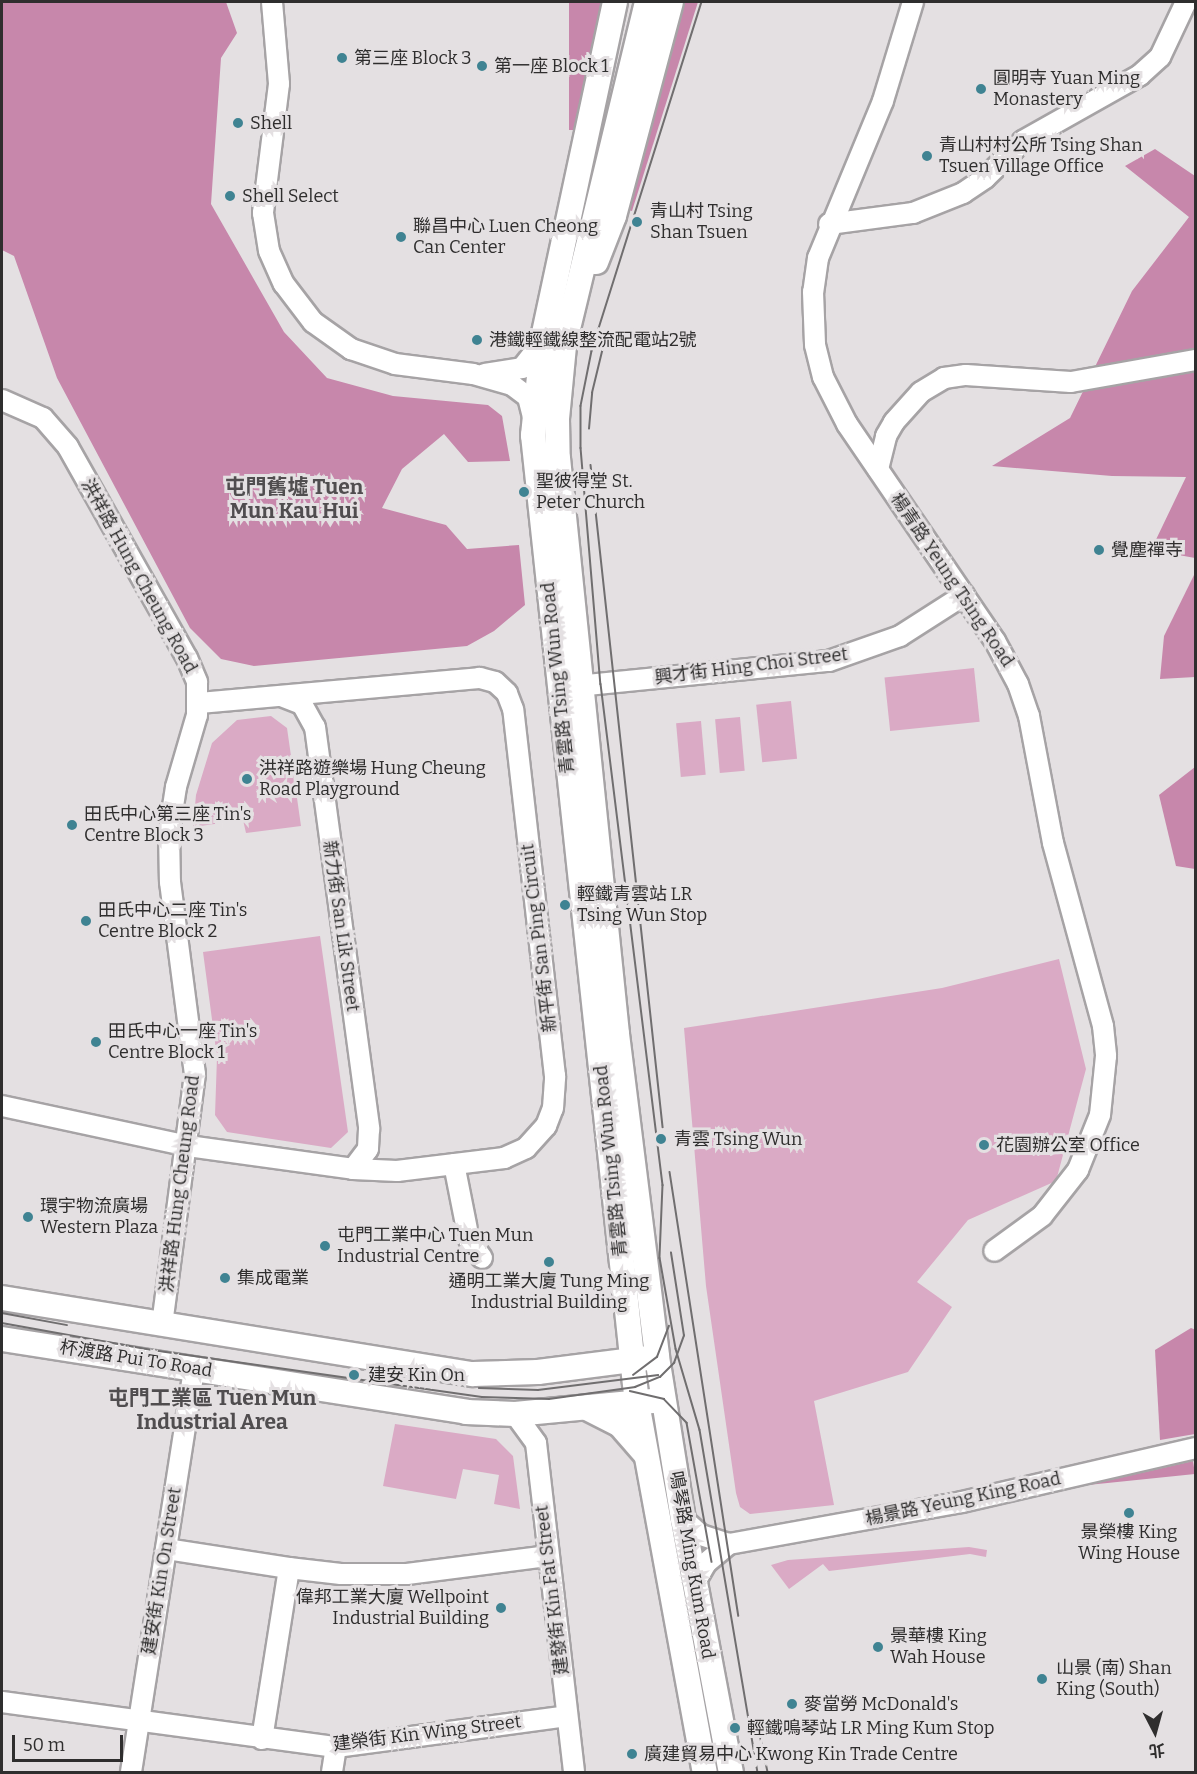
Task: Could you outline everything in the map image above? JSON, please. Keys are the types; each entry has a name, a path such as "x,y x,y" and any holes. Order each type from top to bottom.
{"main road":[{"name":"青雲路 Tsing Wun Road","path":"647,2 533,417 617,1034 657,1357"},
{"path":"553,345 614,216 671,2"},
{"name":"青雲路 Tsing Wun Road","path":"613,8 553,345 571,687 633,1360"},
{"path":"2,1298 473,1374 538,1372 657,1357"},
{"name":"杯渡路 Pui To Road","path":"2,1339 466,1412 515,1414 664,1400"},
{"name":"鳴琴路 Ming Kum Road","path":"657,1357 682,1519 731,1773"},
{"name":"鳴琴路 Ming Kum Road","path":"633,1360 646,1456 705,1773"},
{"path":"587,1407 620,1425 646,1456"}],"street":[{"path":"272,2 279,84 262,213 269,250 284,284 313,322 351,349 395,364 473,374 519,389 528,397 533,417"},
{"name":"楊青路 Yeung Tsing Road","path":"913,2 883,101 829,224 814,276 812,308 817,353 833,399 1008,662 1023,696 1040,786 1103,1026 1106,1056 1100,1115 1078,1170 1042,1216 994,1251"},
{"path":"829,224 913,213 963,193 985,178 1023,141 1140,75 1160,57 1186,2"},
{"path":"473,374 522,368 553,345"},
{"path":"878,469 886,436 894,422 921,392 944,378 966,375 1071,382 1196,360"},
{"name":"洪祥路 Hung Cheung Road","path":"2,400 43,418 68,447 187,658 197,682 198,703 171,810 168,848 194,1058 188,1146 162,1324"},
{"name":"興才街 Hing Choi Street","path":"571,687 837,659 900,636 964,595"},
{"name":"新平街 San Ping Circuit","path":"2,1106 188,1146 353,1169 397,1171 504,1158 526,1148 546,1126 555,1098 510,699 501,686 480,678 198,703"},
{"name":"新力街 San Lik Street","path":"281,696 302,704 315,727 369,1129 368,1149 353,1169"},
{"path":"454,1164 469,1240 482,1258"},
{"name":"建安街 Kin On Street","path":"131,1773 194,1369"},
{"name":"建發街 Kin Fat Street","path":"515,1414 536,1443 547,1556 574,1773"},
{"name":"楊景路 Yeung King Road","path":"682,1519 701,1535 729,1544 962,1503 1196,1448"},
{"name":"楊景路 Yeung King Road","path":"694,1584 706,1563 729,1544"},
{"path":"166,1549 341,1574 407,1574 547,1556"},
{"path":"262,1739 289,1568"},
{"name":"建榮街 Kin Wing Street","path":"2,1702 138,1719 262,1739 336,1747 567,1716"},
{"path":"332,1773 336,1747"}],"shaded area":[{"path":"2,2 226,2 237,33 221,58 211,204 284,332 327,378 393,396 488,405 502,416 510,461 468,462 444,434 402,469 382,508 446,525 467,549 519,545 525,605 494,631 467,646 254,666 221,659 190,628 57,378 14,256 2,250"},
{"path":"569,2 604,2 604,130 569,130"},
{"path":"680,2 698,2 632,211 625,209"},
{"path":"1155,149 1195,176 1195,558 1151,550 1186,477 1112,476 992,466 1070,418 1132,291 1189,217 1125,166"},
{"path":"1195,573 1195,677 1160,679 1164,636"},
{"path":"974,668 980,722 890,731 884,677"},
{"path":"791,701 797,759 762,762 756,705"},
{"name":"洪祥路遊樂場 Hung Cheung Road Playground","path":"271,716 287,728 301,826 246,833 243,820 193,827 196,795 212,743 237,720"},
{"path":"740,717 745,771 720,773 715,719"},
{"path":"701,721 706,775 681,777 676,723"},
{"path":"1195,767 1195,869 1176,866 1159,795"},
{"path":"320,936 348,1132 331,1148 227,1132 215,1115 217,1057 203,952"},
{"path":"1059,959 1086,1069 1056,1181 968,1220 917,1282 952,1307 908,1372 814,1401 834,1505 750,1514 740,1507 736,1493 706,1286 684,1028 942,988"},
{"path":"1191,1328 1196,1330 1195,1434 1160,1440 1155,1350"},
{"path":"395,1424 496,1439 513,1456 520,1509 494,1504 499,1475 463,1469 456,1499 383,1486"},
{"path":"1193,1461 1195,1474 1088,1485"},
{"path":"969,1547 987,1550 986,1557 970,1554 829,1571 823,1564 789,1589 771,1565 788,1560"}],"tram line":[{"path":"702,2 592,351 581,406 581,448 601,684 663,1185 660,1258 676,1349 700,1430 758,1772"},
{"path":"589,429 592,393 606,335"},
{"path":"591,465 663,1127"},
{"path":"670,1172 739,1616"},
{"path":"2,1323 152,1350 482,1397 549,1399 635,1387 660,1377 674,1363 684,1336 671,1253"},
{"path":"2,1313 67,1325"},
{"path":"633,1375 657,1357 669,1326"},
{"path":"479,1388 538,1390 658,1375"},
{"path":"630,1391 664,1399 687,1423 712,1562"},
{"path":"757,1720 768,1772"}],"place":[{"name":"第三座 Block 3","path":"342,58"},
{"name":"第一座 Block 1","path":"482,66"},
{"name":"圓明寺 Yuan Ming Monastery","path":"981,89"},
{"name":"Shell","path":"238,123"},
{"name":"青山村村公所 Tsing Shan Tsuen Village Office","path":"927,156"},
{"name":"Shell Select","path":"230,196"},
{"name":"青山村 Tsing Shan Tsuen","path":"637,222"},
{"name":"聯昌中心 Luen Cheong Can Center","path":"401,237"},
{"name":"港鐵輕鐵線整流配電站2號","path":"477,340"},
{"name":"聖彼得堂 St. Peter Church","path":"524,492"},
{"name":"覺塵禪寺","path":"1099,550"},
{"name":"洪祥路遊樂場 Hung Cheung Road Playground","path":"247,779"},
{"name":"田氏中心第三座 Tin's Centre Block 3","path":"72,825"},
{"name":"輕鐵青雲站 LR Tsing Wun Stop","path":"565,905"},
{"name":"田氏中心二座 Tin's Centre Block 2","path":"86,921"},
{"name":"田氏中心一座 Tin's Centre Block 1","path":"96,1042"},
{"name":"青雲 Tsing Wun","path":"661,1139"},
{"name":"花園辦公室 Office","path":"984,1145"},
{"name":"環宇物流廣場 Western Plaza","path":"28,1217"},
{"name":"屯門工業中心 Tuen Mun Industrial Centre","path":"325,1246"},
{"name":"通明工業大廈 Tung Ming Industrial Building","path":"549,1262"},
{"name":"集成電業","path":"225,1278"},
{"name":"建安 Kin On","path":"354,1375"},
{"name":"景榮樓 King Wing House","path":"1129,1513"},
{"name":"偉邦工業大廈 Wellpoint Industrial Building","path":"501,1608"},
{"name":"景華樓 King Wah House","path":"878,1647"},
{"name":"山景 (南) Shan King (South)","path":"1042,1679"},
{"name":"麥當勞 McDonald's","path":"792,1704"},
{"name":"輕鐵鳴琴站 LR Ming Kum Stop","path":"735,1728"},
{"name":"廣建貿易中心 Kwong Kin Trade Centre","path":"632,1754"}],"district":[{"name":"屯門舊墟 Tuen Mun Kau Hui","path":"294,499"},
{"name":"屯門工業區 Tuen Mun Industrial Area","path":"212,1410"}]}
